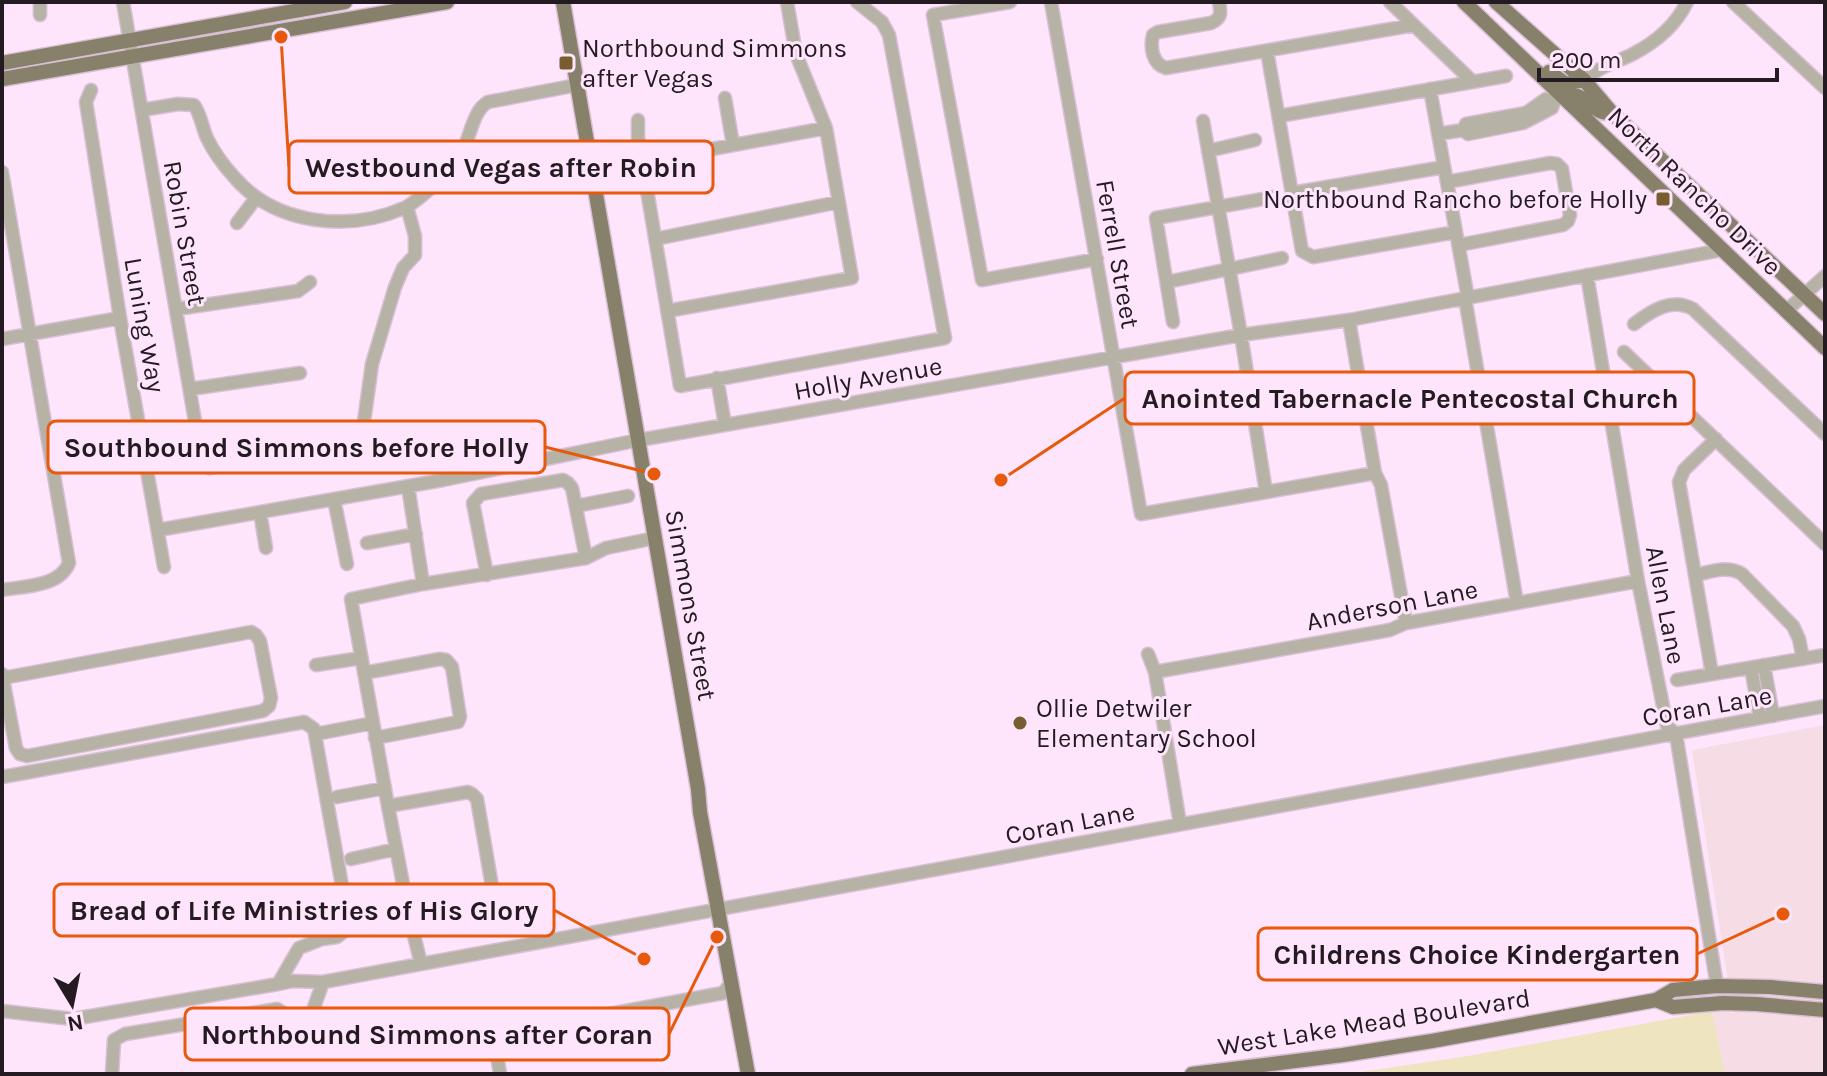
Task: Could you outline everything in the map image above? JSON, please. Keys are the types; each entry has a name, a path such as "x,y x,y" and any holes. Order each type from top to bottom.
{"main road":[{"path":"2,63 345,2"},
{"path":"2,79 447,2"},
{"name":"Simmons Street","path":"563,2 700,812 748,1074"},
{"name":"North Rancho Drive","path":"1464,2 1530,65 1558,99 1825,348"},
{"name":"North Rancho Drive","path":"1496,2 1584,80 1612,113 1825,314"},
{"path":"319,7 323,23"},
{"path":"1530,65 1543,67 1566,84 1584,80"},
{"path":"1558,99 1578,96 1597,111 1612,113"},
{"name":"West Lake Mead Boulevard","path":"1192,1074 1372,1050 1656,1000 1673,990 1717,986 1825,992"},
{"name":"West Lake Mead Boulevard","path":"1656,1000 1673,1007 1723,1003 1825,1010"}],"street":[{"name":"Robin Street","path":"123,2 202,462 209,468 346,444 362,436 372,364 395,287 403,268 415,255 415,236 407,207"},
{"path":"667,311 852,278 826,128 796,54 787,2"},
{"path":"638,120 638,137 680,386 945,338 889,35 882,22 857,2"},
{"path":"1010,2 933,15 982,280 1097,259"},
{"name":"Ferrell Street","path":"1051,2 1141,514 1266,492"},
{"path":"1219,2 1221,13 1218,20 1153,35 1155,62 1166,68 1414,25"},
{"path":"1390,2 1473,82"},
{"path":"1584,80 1597,69 1634,54 1651,43 1664,33 1687,2"},
{"path":"1733,2 1825,88"},
{"path":"1267,51 1302,251 1307,255 1313,257 1563,225 1570,215 1562,169 1557,164 1447,182"},
{"path":"1279,116 1506,76"},
{"path":"142,110 178,104 194,105 220,161 256,198 280,210 313,220 341,222 377,217 407,207 458,161 482,105 577,85"},
{"path":"1430,89 1517,603"},
{"name":"Luning Way","path":"91,90 86,102 164,567"},
{"path":"725,98 733,145"},
{"path":"1438,134 1463,130 1466,124 1526,113 1546,99 1558,99"},
{"path":"1203,121 1266,492 1375,473"},
{"path":"642,162 826,128"},
{"path":"1208,151 1255,140"},
{"path":"458,161 487,182 517,185 539,181 560,185"},
{"path":"1292,193 1444,167"},
{"path":"2,172 69,563 58,578 49,582 2,590"},
{"path":"1173,322 1156,218 1274,197"},
{"path":"237,223 256,198"},
{"path":"655,239 839,202"},
{"name":"Holly Avenue","path":"158,530 408,486 639,440 1241,335 1349,320 1722,250"},
{"path":"1167,282 1282,258"},
{"name":"Allen Lane","path":"1587,275 1638,581 1667,726 1676,734 1717,986"},
{"path":"1786,311 1825,276"},
{"path":"177,309 298,291 310,282"},
{"path":"1634,324 1654,309 1686,305 1825,434"},
{"path":"2,339 120,318"},
{"path":"1349,320 1375,473 1381,485 1406,623"},
{"path":"1624,352 1825,544"},
{"path":"190,389 300,373"},
{"path":"717,378 725,425"},
{"path":"1712,674 1679,478 1716,439"},
{"path":"487,575 473,503 481,494 563,480 568,483 572,488 586,558"},
{"path":"408,486 423,584"},
{"path":"576,506 628,496"},
{"path":"334,499 347,564"},
{"path":"260,512 266,548"},
{"path":"367,543 416,534"},
{"path":"421,964 396,849 351,599 423,584 586,558 606,548 655,538"},
{"path":"1695,575 1726,569 1742,574 1793,626 1803,659"},
{"name":"Anderson Lane","path":"1155,672 1638,581"},
{"path":"247,632 256,635 260,641 271,698 269,706 263,711 27,756 20,754 16,748 7,725 2,676 247,632"},
{"path":"1148,654 1155,672 1180,824"},
{"path":"1677,680 1825,655"},
{"path":"316,665 361,658"},
{"path":"364,673 440,659 446,660 452,667 460,717 458,722 375,738"},
{"path":"1757,666 1767,717"},
{"name":"Coran Lane","path":"2,1011 73,1019 293,981 323,982 1825,706"},
{"path":"2,777 304,722 314,729 346,908 347,929 337,937 299,948 278,984"},
{"path":"321,733 373,723"},
{"path":"337,797 385,788"},
{"path":"362,925 488,902 493,892 477,799 472,794 468,792 388,806"},
{"path":"351,859 396,849"},
{"path":"307,1027 323,982"},
{"path":"112,1074 114,1040 125,1034 277,1009 294,1021 337,1040 396,1050 420,1049 721,994 732,982"},
{"path":"494,1036 500,1074"}],"shaded area":[{"path":"1825,725 1825,1074 1725,1074 1712,1011 1733,1013 1692,750"}],"sand":[{"path":"1712,1011 1725,1074 1347,1074 1468,1056"}],"place":[{"name":"Westbound Vegas after Robin","path":"281,37"},
{"name":"Northbound Simmons after Vegas","path":"566,63"},
{"name":"Northbound Rancho before Holly","path":"1663,199"},
{"name":"Southbound Simmons before Holly","path":"654,474"},
{"name":"Anointed Tabernacle Pentecostal Church","path":"1001,480"},
{"name":"Ollie Detwiler Elementary School","path":"1020,723"},
{"name":"Childrens Choice Kindergarten","path":"1783,914"},
{"name":"Northbound Simmons after Coran","path":"717,937"},
{"name":"Bread of Life Ministries of His Glory","path":"644,959"}]}
